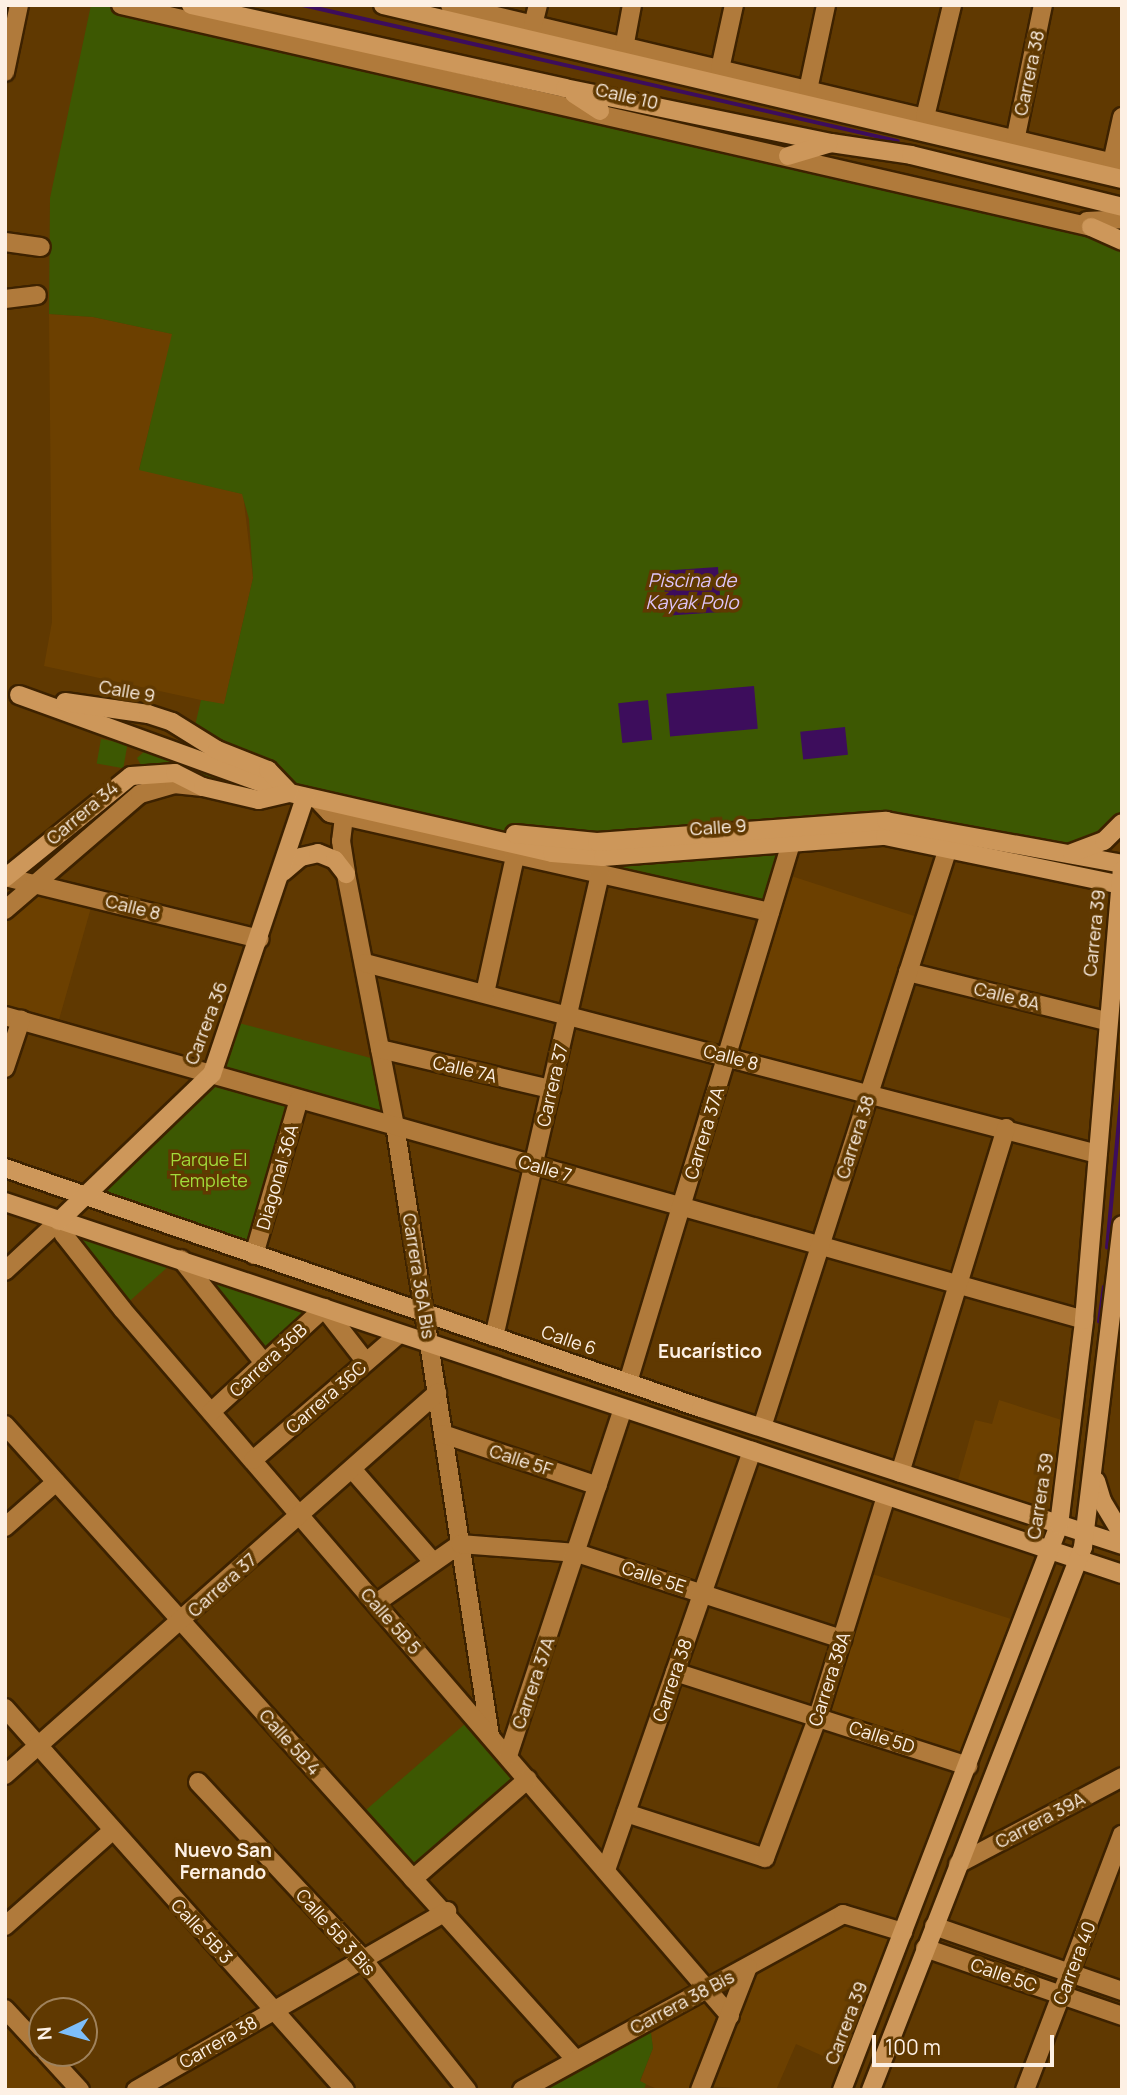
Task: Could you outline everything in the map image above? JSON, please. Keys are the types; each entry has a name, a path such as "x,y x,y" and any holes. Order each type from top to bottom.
{"main road":[{"name":"Calle 10","path":"191,5 565,88 831,143 911,155 1122,207"},
{"name":"Calle 10","path":"383,5 874,118 917,120 1118,169"},
{"path":"565,88 600,111"},
{"path":"815,91 855,113"},
{"path":"788,156 831,143"},
{"path":"1091,227 1122,241"},
{"name":"Calle 9","path":"12,694 304,796 552,853 603,857 885,836 1121,880"},
{"name":"Calle 9","path":"12,694 148,713 173,722 217,750 268,770 304,796 333,794 555,840 654,839 886,821 1122,864"},
{"name":"Carrera 34","path":"6,877 131,776 175,773 203,787 259,800 304,796"},
{"name":"Carrera 36","path":"59,1221 212,1074 283,872 304,796"},
{"path":"1068,854 1104,841 1122,823"},
{"path":"654,839 668,852"},
{"path":"283,872 301,857 318,853 335,860 346,874"},
{"name":"Carrera 39","path":"842,2090 1052,1552 1059,1525 1084,1320 1106,1021 1121,880"},
{"name":"Calle 6","path":"5,1168 701,1408 1122,1545"},
{"path":"5,1202 1122,1574"},
{"path":"871,2090 1086,1534 1117,1322 1118,1261 1122,1225"},
{"path":"1087,1281 1118,1261"},
{"path":"657,1421 701,1408"},
{"path":"796,1439 823,1476"},
{"path":"1096,1460 1102,1502 1122,1534"},
{"path":"994,1699 1027,1692"}],"street":[{"path":"5,72 19,5"},
{"name":"Calle 10","path":"121,5 600,111 1122,234"},
{"name":"Calle 10","path":"450,5 815,91 917,120 1118,169"},
{"path":"534,25 538,5"},
{"path":"624,48 632,5"},
{"path":"720,69 734,5"},
{"path":"815,91 827,5"},
{"path":"917,120 952,5"},
{"name":"Carrera 38","path":"1015,142 1043,5"},
{"path":"1118,169 1122,117"},
{"path":"1070,222 1122,219"},
{"path":"5,242 41,247"},
{"path":"5,299 37,295"},
{"name":"Carrera 34","path":"5,910 139,794 174,784 203,787"},
{"name":"Calle 9","path":"304,796 330,813 344,817 771,912"},
{"name":"Carrera 36A Bis","path":"344,817 341,841 346,874 395,1125 491,1737"},
{"name":"Carrera 37A","path":"628,1382 790,843"},
{"name":"Carrera 38","path":"762,1427 948,848"},
{"path":"485,993 516,856"},
{"name":"Carrera 37","path":"494,1337 600,874"},
{"name":"Calle 8","path":"6,877 260,939"},
{"name":"Calle 8","path":"365,963 1006,1128 1097,1154"},
{"name":"Calle 8A","path":"908,972 1106,1021"},
{"path":"5,1068 13,1018"},
{"name":"Calle 7","path":"13,1018 1084,1320"},
{"name":"Calle 7A","path":"380,1049 551,1089"},
{"name":"Diagonal 36A","path":"254,1255 299,1099"},
{"path":"900,1473 1006,1128"},
{"name":"Carrera 36","path":"5,1271 59,1221"},
{"name":"Calle 5B 5","path":"59,1221 64,1235 123,1310 730,2016"},
{"path":"181,1259 264,1363"},
{"path":"324,1308 366,1362"},
{"name":"Carrera 36B","path":"211,1412 324,1308"},
{"name":"Carrera 36C","path":"253,1460 399,1334"},
{"name":"Carrera 37","path":"5,1775 437,1393"},
{"name":"Carrera 37A","path":"508,1756 623,1409"},
{"name":"Calle 5B 4","path":"5,1425 413,1879 447,1911 575,2059"},
{"name":"Calle 5F","path":"443,1434 598,1486"},
{"name":"Carrera 38","path":"606,1870 752,1451"},
{"path":"352,1469 433,1562"},
{"path":"5,1527 56,1482"},
{"name":"Carrera 38A","path":"626,1813 765,1858 818,1716 886,1497"},
{"path":"376,1603 460,1544"},
{"name":"Calle 5E","path":"460,1544 577,1553 842,1639"},
{"name":"Calle 5D","path":"675,1672 968,1766"},
{"name":"Calle 5B 3","path":"5,1708 40,1744 345,2090"},
{"name":"Carrera 39A","path":"958,1864 1122,1777"},
{"path":"413,1879 528,1779"},
{"name":"Calle 5B 3 Bis","path":"198,1782 362,1958 467,2090"},
{"path":"5,1926 113,1829"},
{"name":"Carrera 40","path":"1025,2090 1122,1835"},
{"name":"Carrera 38","path":"136,2090 447,1911"},
{"name":"Carrera 38 Bis","path":"522,2090 843,1914 903,1932"},
{"name":"Calle 5C","path":"934,1926 1122,1991"},
{"name":"Calle 5C","path":"925,1948 1122,2016"},
{"path":"701,2090 748,1967"},
{"path":"5,2009 28,2034"},
{"path":"59,2067 80,2090"}],"shaded area":[{"path":"49,314 93,317 173,334 139,469 243,494 253,578 224,705 44,666 52,622"},
{"path":"782,873 926,920 867,1101 723,1055"},
{"path":"35,882 94,897 56,1030 5,1016 5,910"},
{"path":"999,1400 1071,1423 1059,1525 955,1491 975,1420 992,1424"},
{"path":"863,1571 1024,1623 977,1768 816,1716"},
{"path":"843,1914 903,1932 850,2068 796,2044 776,2090 703,2086 700,2090 660,2090 640,2082 653,2048 649,2018 708,1988 730,2015 748,1967"},
{"path":"5,2009 28,2034 28,2067 59,2067 80,2090 5,2090"}],"green space":[{"path":"91,5 121,5 1122,241 1122,823 1087,850 984,839 517,834 333,794 318,800 193,734 201,700 224,704 253,578 249,519 242,494 139,470 172,334 93,317 49,314 50,198"},
{"path":"101,739 128,744 123,768 97,764"},
{"path":"148,748 231,781 141,765 137,758"},
{"path":"791,843 770,912 600,874 603,857"},
{"name":"Parque El Templete","path":"231,1021 382,1061 395,1125 300,1099 254,1255 94,1189 212,1074"},
{"path":"76,1233 170,1265 123,1307 71,1238"},
{"path":"203,1277 310,1312 265,1360"},
{"path":"474,1716 528,1779 412,1880 358,1817"},
{"path":"649,2018 653,2048 640,2081 646,2084 644,2090 522,2090"}],"water":[{"name":"Piscina de Kayak Polo","path":"718,567 721,612 666,616 663,571"},
{"path":"754,686 758,729 670,737 666,694"},
{"path":"648,700 652,740 622,743 618,703"},
{"path":"845,727 848,755 803,760 800,732"}],"waterway":[{"path":"303,5 898,141"},
{"path":"1107,1248 1122,1088"},
{"path":"1099,1322 1104,1287"}],"district":[{"name":"Eucarístico","path":"710,1352"},
{"name":"Nuevo San Fernando","path":"223,1862"}]}
